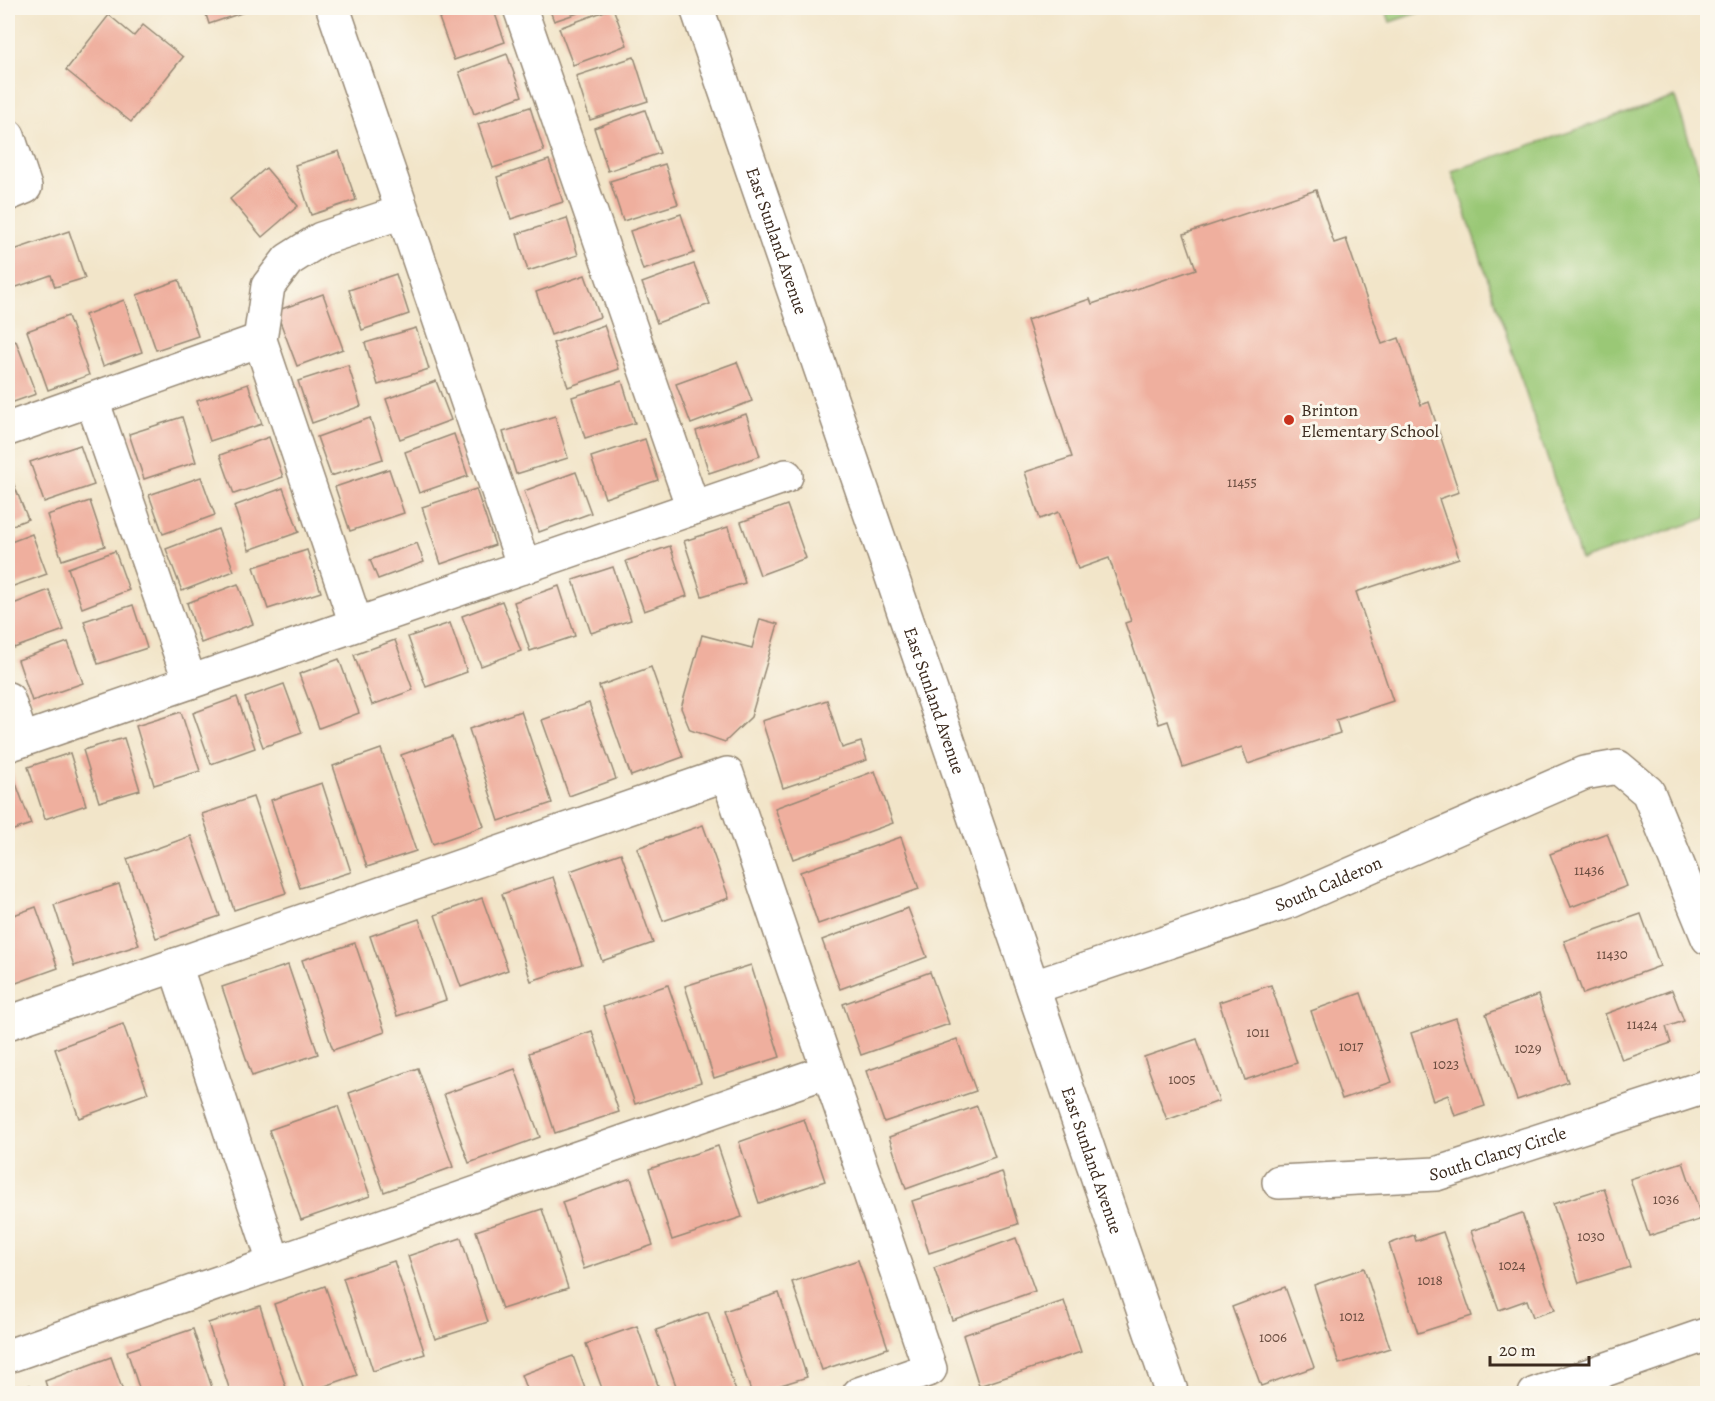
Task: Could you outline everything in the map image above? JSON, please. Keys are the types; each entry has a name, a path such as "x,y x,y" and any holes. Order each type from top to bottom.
{"street":[{"path":"333,8 524,567"},
{"path":"520,8 693,508"},
{"name":"East Sunland Avenue","path":"697,8 1172,1394"},
{"path":"8,136 25,187 8,194"},
{"path":"356,624 260,340 268,286 288,260 321,239 402,212"},
{"path":"8,429 260,340"},
{"path":"92,400 190,682"},
{"path":"8,699 15,742 786,476"},
{"name":"South Calderon","path":"1034,987 1290,901 1584,773 1618,767 1648,792 1707,938"},
{"path":"8,1023 727,774 930,1369 859,1394"},
{"path":"175,965 274,1262"},
{"path":"8,1356 828,1071"},
{"name":"South Clancy Circle","path":"1279,1182 1436,1174 1707,1086"},
{"path":"1535,1394 1707,1335"}],"green space":[{"path":"1385,8 1432,8 1390,22"},
{"path":"1675,97 1707,195 1707,518 1581,560 1452,171"}],"building":[{"path":"204,8 256,8 209,24"},
{"path":"467,8 493,8 505,42 454,60 439,18"},
{"path":"549,8 593,8 554,21"},
{"path":"613,8 627,45 573,65 559,28"},
{"path":"109,15 134,36 143,25 183,57 131,122 66,70"},
{"path":"507,54 522,96 474,114 459,72"},
{"path":"634,57 648,101 590,120 576,76"},
{"path":"530,107 544,151 493,168 478,124"},
{"path":"645,110 660,153 608,171 594,128"},
{"path":"339,151 356,200 311,215 295,165"},
{"path":"549,160 563,202 511,219 497,177"},
{"path":"665,164 678,204 623,221 610,181"},
{"path":"266,168 298,206 262,237 230,199"},
{"path":"1316,190 1334,243 1346,239 1382,344 1399,338 1421,405 1429,402 1459,492 1439,499 1459,558 1356,592 1393,701 1336,720 1340,733 1248,764 1242,747 1183,767 1168,721 1159,724 1125,623 1131,621 1109,558 1078,569 1059,512 1040,519 1025,472 1072,457 1027,320 1090,299 1092,304 1196,269 1184,234"},
{"path":"681,214 694,253 643,270 630,231"},
{"path":"567,218 578,255 528,271 517,234"},
{"path":"69,231 85,278 55,287 51,275 8,290 8,252"},
{"path":"694,264 710,304 657,323 642,283"},
{"path":"396,274 409,314 362,330 349,290"},
{"path":"585,275 600,317 551,335 536,292"},
{"path":"179,280 198,336 156,350 137,295"},
{"path":"323,294 343,349 297,366 276,311"},
{"path":"124,300 142,352 103,366 85,315"},
{"path":"68,316 89,375 48,390 27,331"},
{"path":"604,325 619,369 568,387 553,343"},
{"path":"416,328 429,369 378,385 365,343"},
{"path":"16,341 36,394 8,404 8,344"},
{"path":"737,362 752,401 691,424 676,384"},
{"path":"348,365 361,406 312,423 298,381"},
{"path":"436,381 451,420 400,439 386,399"},
{"path":"622,381 635,423 585,438 572,397"},
{"path":"248,384 262,424 210,441 197,401"},
{"path":"746,414 760,456 709,473 696,431"},
{"path":"555,416 568,458 516,474 503,432"},
{"path":"182,417 196,462 144,479 129,434"},
{"path":"370,418 383,459 331,476 317,437"},
{"path":"454,434 468,476 419,493 405,452"},
{"path":"269,437 283,477 234,494 220,455"},
{"path":"645,439 658,480 605,498 591,457"},
{"path":"80,445 94,485 44,502 30,462"},
{"path":"389,469 404,513 350,531 335,487"},
{"path":"576,472 591,513 539,532 524,491"},
{"path":"201,477 215,515 163,534 149,495"},
{"path":"12,480 28,519 8,527 8,482"},
{"path":"283,488 299,532 249,550 234,506"},
{"path":"476,489 495,545 441,564 422,507"},
{"path":"90,501 105,546 62,560 47,515"},
{"path":"787,505 806,558 760,575 741,522"},
{"path":"728,527 745,583 702,596 684,541"},
{"path":"218,529 234,571 182,591 166,549"},
{"path":"32,534 47,574 8,588 8,543"},
{"path":"417,543 424,562 378,579 370,560"},
{"path":"670,546 687,596 644,611 626,561"},
{"path":"307,550 321,592 268,609 254,567"},
{"path":"115,551 129,590 82,608 68,568"},
{"path":"613,567 631,620 591,633 573,580"},
{"path":"238,584 253,624 201,643 187,603"},
{"path":"559,586 575,636 530,651 514,602"},
{"path":"49,590 64,630 14,648 8,631 8,606"},
{"path":"502,601 521,651 481,666 462,616"},
{"path":"133,605 147,648 98,664 84,621"},
{"path":"760,619 778,624 751,717 725,742 690,730 681,708 702,635 752,648"},
{"path":"450,623 467,672 426,687 408,637"},
{"path":"395,640 413,690 372,705 354,655"},
{"path":"68,642 83,683 32,701 18,660"},
{"path":"339,659 359,713 319,728 299,674"},
{"path":"651,667 683,757 631,776 599,686"},
{"path":"284,684 302,733 263,747 245,698"},
{"path":"237,697 255,748 211,764 193,713"},
{"path":"827,700 842,748 861,742 867,760 783,788 762,721"},
{"path":"589,703 616,779 569,796 542,720"},
{"path":"521,711 552,803 499,821 469,729"},
{"path":"181,712 200,771 154,785 136,726"},
{"path":"452,737 484,826 433,844 401,755"},
{"path":"124,738 140,790 99,802 83,750"},
{"path":"381,749 416,851 367,867 333,766"},
{"path":"70,753 86,805 45,819 28,767"},
{"path":"11,770 31,824 8,832 8,772"},
{"path":"875,771 893,823 793,859 775,808"},
{"path":"322,783 351,872 300,888 271,800"},
{"path":"253,797 286,893 234,910 202,814"},
{"path":"703,825 729,898 663,921 637,848"},
{"path":"1607,833 1627,886 1571,907 1550,854"},
{"path":"191,836 220,916 156,938 127,859"},
{"path":"901,837 919,889 818,924 800,872"},
{"path":"621,853 653,943 602,961 570,871"},
{"path":"553,877 582,964 531,981 502,894"},
{"path":"119,884 139,945 74,966 54,905"},
{"path":"482,898 508,970 461,987 435,915"},
{"path":"36,907 58,968 8,986 8,917"},
{"path":"908,908 927,957 840,989 822,940"},
{"path":"1641,914 1660,966 1583,994 1564,941"},
{"path":"419,919 446,1000 397,1016 370,936"},
{"path":"355,943 385,1032 333,1050 302,960"},
{"path":"288,965 318,1054 252,1076 222,987"},
{"path":"751,965 780,1057 714,1078 685,986"},
{"path":"930,972 949,1024 861,1055 843,1004"},
{"path":"668,985 701,1082 635,1104 603,1007"},
{"path":"1271,985 1297,1063 1245,1080 1219,1002"},
{"path":"1672,990 1684,1021 1666,1027 1671,1043 1622,1060 1605,1014"},
{"path":"1361,993 1392,1082 1342,1099 1311,1011"},
{"path":"1538,995 1568,1082 1517,1100 1486,1014"},
{"path":"1456,1018 1485,1106 1455,1116 1448,1095 1433,1101 1411,1033"},
{"path":"123,1024 148,1093 79,1118 55,1049"},
{"path":"592,1031 619,1112 555,1133 529,1053"},
{"path":"957,1039 976,1091 884,1122 866,1071"},
{"path":"1197,1039 1219,1101 1167,1120 1144,1057"},
{"path":"418,1068 453,1167 384,1192 349,1093"},
{"path":"515,1069 540,1137 469,1163 444,1094"},
{"path":"338,1106 370,1196 301,1220 269,1130"},
{"path":"977,1106 995,1157 906,1189 889,1137"},
{"path":"804,1119 825,1181 759,1203 739,1142"},
{"path":"718,1146 742,1217 672,1240 649,1169"},
{"path":"1683,1162 1702,1219 1649,1236 1630,1179"},
{"path":"1002,1172 1018,1224 929,1253 912,1201"},
{"path":"631,1178 653,1245 584,1269 562,1202"},
{"path":"1604,1188 1630,1267 1579,1283 1553,1204"},
{"path":"542,1209 568,1288 502,1309 476,1231"},
{"path":"1522,1213 1555,1310 1533,1317 1527,1300 1499,1310 1471,1231"},
{"path":"1443,1232 1472,1316 1418,1333 1389,1244 1414,1235 1416,1241"},
{"path":"461,1238 488,1322 435,1339 408,1256"},
{"path":"1016,1238 1035,1291 952,1320 934,1268"},
{"path":"858,1260 888,1348 822,1370 792,1282"},
{"path":"394,1261 425,1354 373,1371 343,1278"},
{"path":"1364,1268 1390,1348 1339,1364 1314,1285"},
{"path":"325,1286 357,1375 305,1393 274,1304"},
{"path":"1285,1287 1314,1367 1261,1386 1232,1307"},
{"path":"779,1293 807,1377 752,1394 724,1311"},
{"path":"1064,1301 1081,1352 979,1386 963,1335"},
{"path":"260,1306 288,1394 231,1394 208,1323"},
{"path":"708,1312 737,1394 679,1394 656,1330"},
{"path":"637,1326 661,1394 604,1394 586,1344"},
{"path":"193,1329 214,1394 141,1394 127,1351"},
{"path":"573,1356 587,1394 528,1394 521,1375"},
{"path":"111,1357 124,1394 49,1394 45,1381"},
{"path":"30,1385 33,1394 8,1394 8,1393"}],"place":[{"name":"Brinton Elementary School","path":"1289,420"}]}
